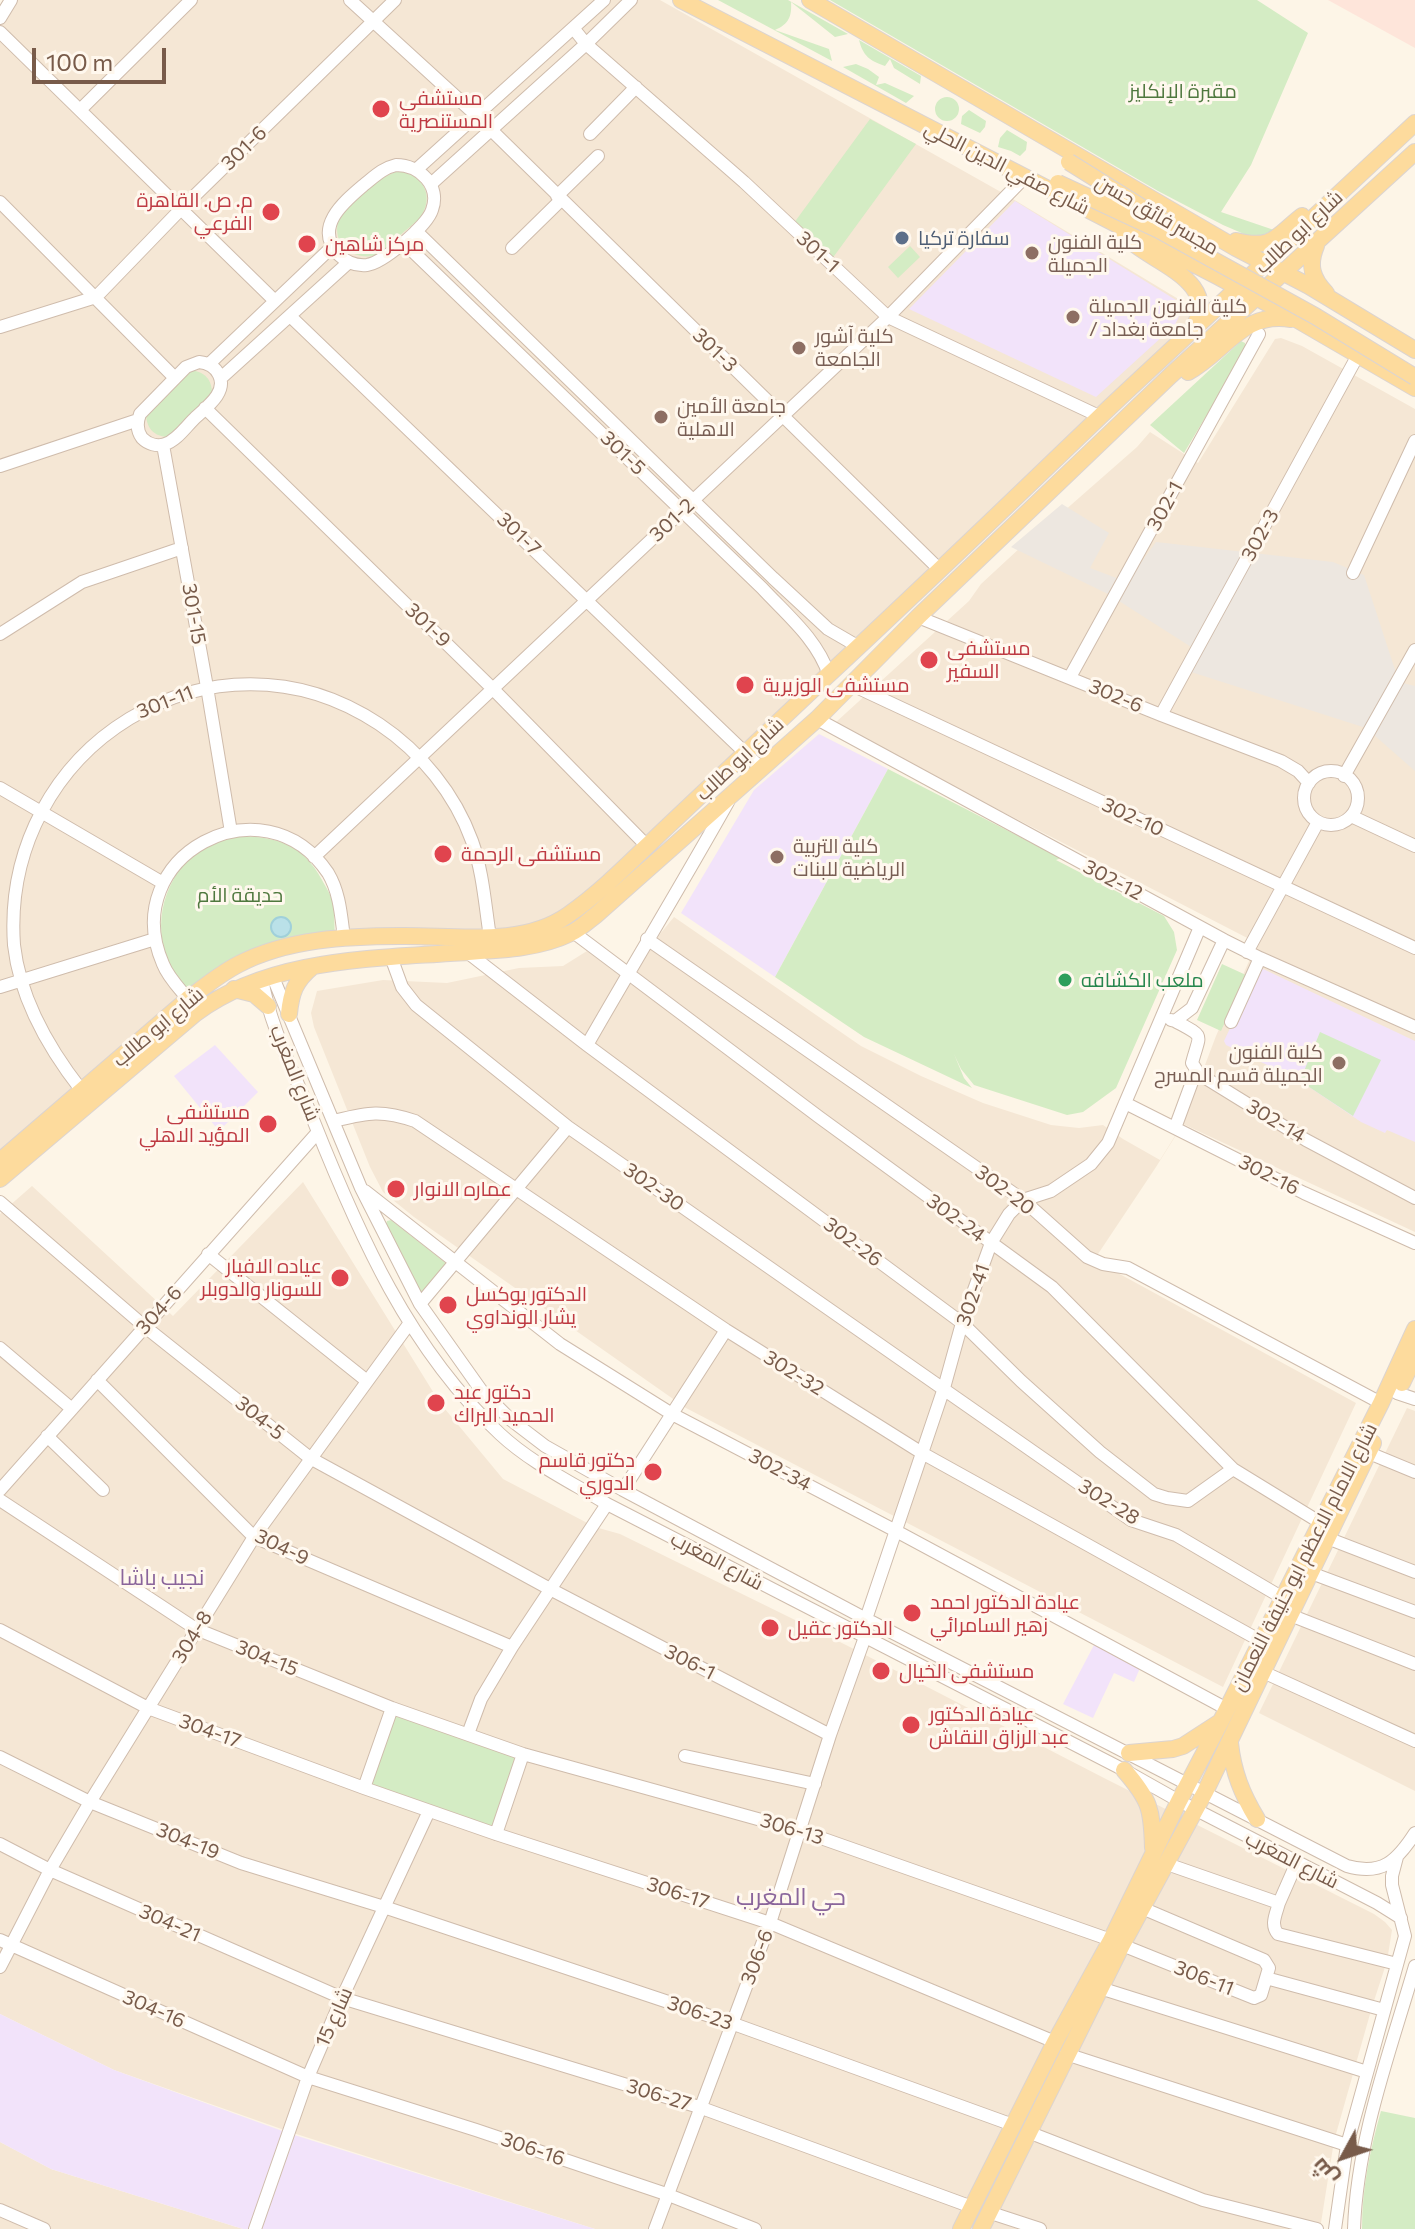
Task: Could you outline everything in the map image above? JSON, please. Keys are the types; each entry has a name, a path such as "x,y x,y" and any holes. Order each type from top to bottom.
{"main road":[{"name":"شارع صفي الدين الحلي","path":"681,0 1217,276 1415,388"},
{"path":"699,0 720,20"},
{"path":"810,0 1415,350"},
{"name":"مجسر فائق حسن","path":"988,103 1069,162 1163,221 1320,307 1415,364"},
{"name":"شارع ابو طالب","path":"0,1161 188,999 239,964 292,946 344,938 490,937 548,926 567,916 747,753 1415,123"},
{"name":"مجسر فائق حسن","path":"966,147 1058,183 1159,230 1315,316 1415,377"},
{"name":"شارع ابو طالب","path":"0,1179 196,1013 234,989 268,975 312,967 391,957 533,946 573,932 607,906 817,719 918,617 1171,375 1415,152"},
{"path":"1218,237 1263,245 1316,206 1338,195"},
{"path":"1116,224 1134,246 1183,276 1193,287 1199,309 1188,335"},
{"path":"1320,241 1312,254 1314,277 1323,290 1340,304"},
{"path":"1217,276 1226,277 1237,269 1240,256 1236,248"},
{"path":"1296,319 1286,303 1289,294 1300,286 1309,286"},
{"path":"1171,375 1196,367 1256,321 1272,317 1296,319"},
{"path":"905,604 918,617"},
{"path":"817,719 813,710 815,702 856,661 877,631"},
{"path":"239,964 254,963 268,975 286,962 300,958 400,944 426,936"},
{"path":"289,1014 296,983 312,967"},
{"path":"234,989 254,994 268,1006"},
{"name":"شارع الامام الاعظم ابو حنيفة النعمان","path":"1196,1810 1311,1573 1324,1531 1415,1329"},
{"name":"شارع الامام الاعظم ابو حنيفة النعمان","path":"1179,1801 1283,1598 1369,1453 1415,1356"},
{"path":"1129,1753 1183,1746 1224,1715"},
{"path":"1229,1740 1234,1774 1242,1795 1257,1819"},
{"path":"1124,1770 1141,1789 1152,1813 1153,1852"},
{"path":"1061,2048 1100,1988 1153,1852 1179,1801"},
{"path":"961,2229 980,2209 1117,1942 1142,1908 1196,1810"},
{"path":"980,2209 981,2229"}],"street":[{"path":"0,18 11,0"},
{"path":"80,110 191,0"},
{"name":"301-3","path":"350,0 477,116 940,570"},
{"name":"301-6","path":"96,297 181,209 395,0"},
{"path":"417,169 604,0"},
{"path":"431,184 631,0"},
{"name":"301-1","path":"574,29 586,44 744,182 888,317 1101,417"},
{"path":"0,32 275,301"},
{"path":"590,134 636,87"},
{"path":"512,248 598,156"},
{"path":"403,165 417,169 431,184 434,193 428,219 382,260 359,265 338,254 330,236 333,215 383,169 403,165"},
{"name":"301-2","path":"314,857 784,417 888,317 1024,178"},
{"path":"0,202 175,378"},
{"name":"301-5","path":"416,231 773,578 828,629 859,647"},
{"name":"301-5","path":"403,242 762,588 808,637 829,675"},
{"path":"209,364 333,246"},
{"path":"221,378 349,262"},
{"path":"0,327 96,297"},
{"path":"478,312 488,302"},
{"name":"301-7","path":"290,316 761,768"},
{"name":"302-1","path":"1070,677 1259,334"},
{"name":"302-3","path":"1161,715 1358,355"},
{"path":"192,363 209,364 221,378 219,393 173,440 163,445 153,445 142,438 138,420 144,408 192,363"},
{"path":"546,378 556,368"},
{"name":"301-9","path":"205,408 493,689 647,846"},
{"path":"0,466 138,420"},
{"path":"613,443 623,433"},
{"path":"1353,573 1415,441"},
{"name":"301-15","path":"163,445 231,832"},
{"path":"0,634 82,582 182,548"},
{"path":"762,588 773,578"},
{"name":"302-6","path":"918,617 1281,761 1298,771 1309,783"},
{"path":"1344,776 1415,650"},
{"name":"301-11","path":"82,1091 44,1035 21,981 14,947 13,894 22,851 46,797 86,749 109,729 148,705 177,694 207,687 262,684 316,695 345,705 397,738 420,759 451,797 472,841 481,873 490,937"},
{"name":"302-10","path":"852,685 1415,948"},
{"name":"302-12","path":"817,719 1247,952 1415,1027"},
{"path":"1329,772 1344,776 1356,790 1356,808 1344,822 1335,825 1318,822 1306,808 1305,791 1309,783 1329,772"},
{"path":"0,788 163,883"},
{"path":"587,1045 734,791"},
{"path":"1351,816 1415,845"},
{"path":"1247,952 1318,822"},
{"path":"188,999 165,969 155,939 155,911 163,883 174,866 207,839 251,830 276,834 297,843 314,857 328,875 339,897 344,938"},
{"path":"1175,1128 1196,1071 1192,1063 1200,1043 1195,1032 1166,1021 1200,927"},
{"name":"302-24","path":"573,932 1052,1287 1233,1469 1324,1531 1415,1572"},
{"path":"0,987 155,939"},
{"name":"302-20","path":"647,939 1023,1200 1087,1257 1103,1264 1128,1268 1381,1403"},
{"name":"302-41","path":"866,1619 991,1243 1009,1214 1023,1200 1051,1191 1091,1164 1108,1143 1166,1021 1192,1008 1224,940"},
{"name":"302-26","path":"467,952 587,1045 962,1323 1100,1452 1154,1494 1188,1501 1233,1469"},
{"name":"302-30","path":"391,957 402,987 416,1005 568,1127 944,1388"},
{"path":"1231,1022 1260,958"},
{"name":"شارع المغرب","path":"268,975 268,1006 370,1252 409,1324 458,1391 501,1435 536,1462 607,1504 1124,1770 1401,1918"},
{"name":"شارع المغرب","path":"268,975 289,1014 361,1188 420,1304 481,1390 511,1420 545,1446 623,1490 866,1619 1347,1866 1361,1870 1379,1868 1405,1854 1413,1856"},
{"name":"302-14","path":"1196,1071 1306,1140 1415,1198"},
{"name":"302-16","path":"1125,1103 1304,1193 1415,1243"},
{"name":"302-32","path":"333,1121 371,1112 392,1113 415,1121 726,1330 922,1453 1261,1641"},
{"path":"420,1304 568,1127"},
{"name":"304-6","path":"0,1490 318,1132"},
{"name":"302-34","path":"361,1188 560,1344 672,1414 896,1531 1224,1715"},
{"name":"304-5","path":"0,1202 144,1326 310,1458 550,1589"},
{"path":"370,1252 388,1243"},
{"path":"208,1254 367,1381"},
{"name":"304-8","path":"0,1967 6,1942 254,1537 409,1324"},
{"path":"623,1490 726,1330"},
{"path":"0,1348 72,1409"},
{"name":"304-9","path":"97,1380 254,1537 512,1647"},
{"name":"302-28","path":"944,1388 1131,1520 1176,1535 1283,1598"},
{"path":"1397,1393 1415,1399"},
{"path":"47,1436 103,1490"},
{"path":"1369,1453 1415,1472"},
{"name":"304-15","path":"0,1500 196,1629 392,1708 468,1734"},
{"path":"468,1734 481,1699 512,1647 607,1504"},
{"path":"1311,1573 1415,1612"},
{"name":"306-1","path":"550,1589 830,1735"},
{"path":"1290,1615 1415,1664"},
{"name":"304-17","path":"0,1630 148,1708 429,1811"},
{"name":"306-6","path":"655,2229 770,1923 865,1637"},
{"path":"1263,1672 1415,1741"},
{"path":"364,1788 392,1708"},
{"name":"306-13","path":"468,1734 523,1754 801,1831 1117,1942"},
{"path":"496,1834 523,1754"},
{"path":"685,1756 815,1784"},
{"name":"304-19","path":"0,1757 90,1802 241,1863 384,1907"},
{"name":"306-17","path":"429,1811 770,1923 1061,2048 1347,2145"},
{"name":"شارع 15","path":"255,2229 308,2077 429,1811"},
{"path":"1335,2229 1347,2145 1405,1936 1392,1876 1397,1857 1415,1833"},
{"name":"304-21","path":"0,1844 50,1870 342,1998"},
{"path":"1297,1862 1273,1923 1278,1934 1397,1964"},
{"path":"1167,1864 1279,1903"},
{"name":"306-23","path":"384,1907 731,2023 1021,2128 1203,2200 1317,2229"},
{"name":"306-11","path":"1117,1942 1254,1998 1261,1995 1269,1968 1264,1960 1142,1908"},
{"name":"304-16","path":"6,1942 308,2077"},
{"path":"1354,2229 1362,2161 1415,1966"},
{"path":"1266,1978 1384,2010"},
{"path":"1100,1988 1367,2072"},
{"name":"306-27","path":"342,1998 699,2107 1040,2229"},
{"name":"306-16","path":"308,2077 666,2194 755,2229"},
{"path":"0,2210 44,2229"}],"shaded area":[{"path":"6,0 660,0 1008,196 1208,317 647,846 548,926 344,938 339,897 314,857 251,830 163,883 155,939 188,999 0,1157 0,10"},
{"path":"1328,0 1415,0 1415,48"},
{"name":"كلية الفنون الجميلة","path":"1015,201 1184,305 1175,325 1096,397 909,309"},
{"path":"1281,338 1302,346 1415,409 1415,1232 1183,1124 1156,1167 1094,1260 1356,1403 1223,1687 686,1408 414,1217 383,1192 370,1167 311,1013 317,991 383,980 447,983 519,968 563,966 587,951 632,985 660,934 674,917 861,1046 921,1076 983,1103 1051,1125 1079,1128 1103,1125 1160,1160 1183,1123 1216,1036 1257,943 835,723 969,601 981,584 1035,534 1137,447 1150,432 1198,463 1275,339"},
{"path":"1062,504 1109,533 1090,568 1127,582 1156,542 1333,562 1364,575 1399,682 1415,686 1415,771 1366,728 1188,671 1199,652 1108,594 1011,547"},
{"name":"كلية التربية الرياضية للبنات","path":"819,734 888,769 775,977 681,913 754,790"},
{"name":"كلية الفنون الجميلة قسم المسرح","path":"1259,967 1415,1041 1415,1142 1361,1122 1300,1081 1226,1045 1224,1041"},
{"path":"215,1045 258,1092 219,1131 174,1076"},
{"path":"303,1182 440,1403 503,1479 595,1527 620,1534 846,1645 1385,1922 1392,1930 1387,1961 1334,2141 1320,2229 595,2229 290,2132 114,2070 0,2014 0,1214 32,1186 173,1316"},
{"path":"1407,1408 1415,1411 1415,1791 1259,1713"},
{"path":"1094,1645 1140,1668 1134,1682 1114,1673 1093,1718 1063,1704"},
{"path":"0,2014 114,2070 288,2133 595,2229 243,2229 51,2169 0,2142"},
{"path":"0,2142 51,2169 243,2229 0,2229"}],"green space":[{"path":"718,0 788,0 848,34 835,37 791,2 789,19 775,30 829,49 832,61"},
{"name":"مقبرة الإنكليز","path":"830,0 1257,0 1308,33 1251,165 1221,212 1274,230 1251,237 1223,225 1158,191"},
{"path":"859,40 921,76 920,84 894,68 890,59 885,66 871,60"},
{"path":"856,64 879,77 876,85 885,83 914,96 906,103 843,67"},
{"path":"947,97 958,104 959,109 952,120 947,121 936,114 935,109 942,98"},
{"path":"969,110 986,121 980,133 961,124 962,116"},
{"path":"870,119 916,144 829,263 791,227"},
{"path":"1007,130 1027,142 1026,150 1020,156 998,147 1000,138"},
{"path":"400,171 416,178 425,189 426,203 419,219 377,255 361,256 347,250 337,231 341,215 364,191"},
{"path":"910,246 920,257 898,278 888,267"},
{"path":"1241,341 1245,343 1245,351 1184,453 1150,425"},
{"path":"189,370 207,377 212,396 169,437 155,433 149,427 146,413"},
{"path":"888,769 1061,858 1056,860 1164,916 1174,932 1177,950 1116,1088 1083,1112 1067,1115 974,1085 954,1054 964,1078 972,1088 864,1037 775,977"},
{"name":"حديقة الأم","path":"239,836 277,841 306,858 331,897 335,934 320,935 189,992 171,966 164,948 161,933 164,901 178,872 188,860 214,842"},
{"path":"1222,964 1246,975 1221,1031 1197,1020"},
{"path":"1320,1032 1381,1060 1353,1116 1300,1081"},
{"path":"391,1220 447,1264 422,1296 386,1224"},
{"path":"392,1708 523,1754 496,1834 365,1788"},
{"path":"1381,2111 1415,2118 1415,2229 1362,2229 1367,2169"}],"water":[{"path":"281,917 288,920 291,927 288,934 281,937 274,934 271,927 274,920"}],"place":[{"name":"مستشفى المستنصرية","path":"381,109"},
{"name":"م. ص. القاهرة الفرعي","path":"271,212"},
{"name":"سفارة تركيا","path":"902,238"},
{"name":"مركز شاهين","path":"307,244"},
{"name":"كلية الفنون الجميلة","path":"1032,253"},
{"name":"كلية الفنون الجميلة / جامعة بغداد","path":"1073,317"},
{"name":"كلية آشور الجامعة","path":"799,348"},
{"name":"جامعة الأمين الاهلية","path":"661,417"},
{"name":"مستشفى السفير","path":"929,660"},
{"name":"مستشفى الوزيرية","path":"745,685"},
{"name":"مستشفى الرحمة","path":"443,854"},
{"name":"كلية التربية الرياضية للبنات","path":"777,857"},
{"name":"ملعب الكشافه","path":"1065,980"},
{"name":"كلية الفنون الجميلة قسم المسرح","path":"1339,1063"},
{"name":"مستشفى المؤيد الاهلي","path":"268,1124"},
{"name":"عماره الانوار","path":"396,1189"},
{"name":"عياده الافيار للسونار والدوبلر","path":"340,1278"},
{"name":"الدكتور يوكسل يشار الونداوي","path":"448,1305"},
{"name":"دكتور عبد الحميد البراك","path":"436,1403"},
{"name":"دكتور قاسم الدوري","path":"653,1472"},
{"name":"عيادة الدكتور احمد زهير السامرائي","path":"912,1613"},
{"name":"الدكتور عقيل","path":"770,1628"},
{"name":"مستشفى الخيال","path":"881,1671"},
{"name":"عيادة الدكتور عبد الرزاق النقاش","path":"911,1725"}],"district":[{"name":"نجيب باشا","path":"162,1578"},
{"name":"حي المغرب","path":"791,1897"}]}
